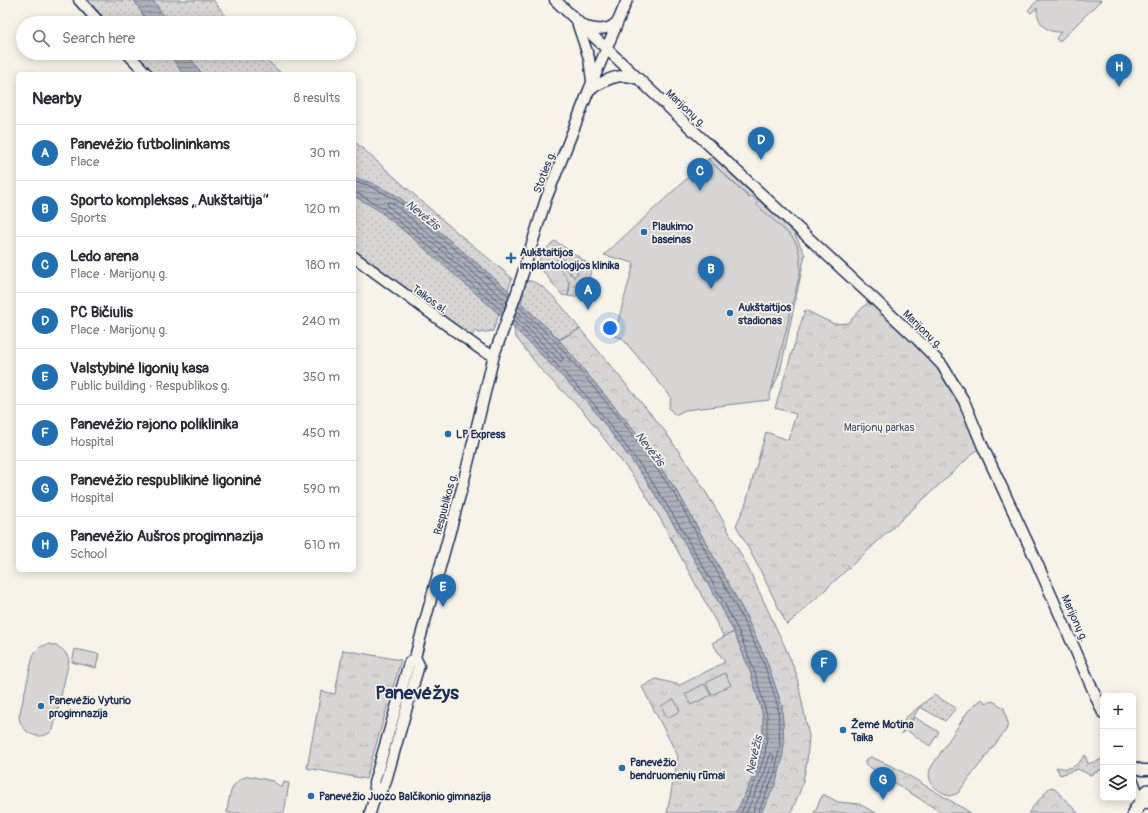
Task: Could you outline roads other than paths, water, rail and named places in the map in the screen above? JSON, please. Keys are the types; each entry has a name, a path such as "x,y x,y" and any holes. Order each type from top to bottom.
{"highway":[{"path":"1141,806 1148,790"}],"main road":[{"path":"79,0 94,16"},
{"name":"Marijonų g.","path":"555,0 638,80 917,339 942,365 964,401 983,447 1037,563 1100,706"},
{"name":"Stoties g.","path":"494,356 517,292 546,199 627,0"},
{"path":"579,23 592,29 602,30 612,26 619,20"},
{"path":"579,23 589,58 591,86 616,77 630,76 638,80"},
{"path":"133,60 144,72"},
{"name":"Taikos al.","path":"356,258 457,333 483,351 494,356"},
{"name":"Respublikos g.","path":"370,813 376,793 381,790 387,778 419,665 415,657 462,488 494,356"},
{"path":"1136,768 1148,770"},
{"path":"1136,790 1141,806"}],"water":[{"path":"134,0 153,0 163,16 144,16"},
{"path":"174,60 192,60 201,72 182,72"},
{"path":"356,179 369,182 399,197 508,290 559,340 633,429 679,494 744,612 766,659 782,706 784,745 782,761 775,785 761,813 736,813 756,770 761,753 763,737 763,715 750,671 734,632 719,603 676,528 644,477 591,406 535,348 499,314 380,211 356,197"}],"place":[{"name":"Panevėžio Aušros progimnazija","path":"1119,87"},
{"name":"PC Bičiulis","path":"761,160"},
{"name":"Ledo arena","path":"700,191"},
{"name":"Plaukimo baseinas","path":"644,232"},
{"name":"Aukštaitijos implantologijos klinika","path":"511,258"},
{"name":"Sporto kompleksas „Aukštaitija”","path":"711,289"},
{"name":"Panevėžio futbolininkams","path":"588,310"},
{"name":"Aukštaitijos stadionas","path":"730,313"},
{"name":"LP Express","path":"448,434"},
{"name":"Valstybinė ligonių kasa","path":"443,607"},
{"name":"Panevėžio rajono poliklinika","path":"824,683"},
{"name":"Panevėžio Vyturio progimnazija","path":"41,706"},
{"name":"Žemė Motina Taika","path":"843,730"},
{"name":"Panevėžio bendruomenių rūmai","path":"622,768"},
{"name":"Panevėžio Juozo Balčikonio gimnazija","path":"311,796"},
{"name":"Panevėžio respublikinė ligoninė","path":"883,800"}],"district":[{"name":"Panevėžys","path":"417,692"}],"water label":[{"name":"Nevėžis","path":"423,215"},
{"name":"Nevėžis","path":"650,449"},
{"name":"Nevėžis","path":"754,755"}],"park label":[{"name":"Marijonų parkas","path":"879,427"}]}
